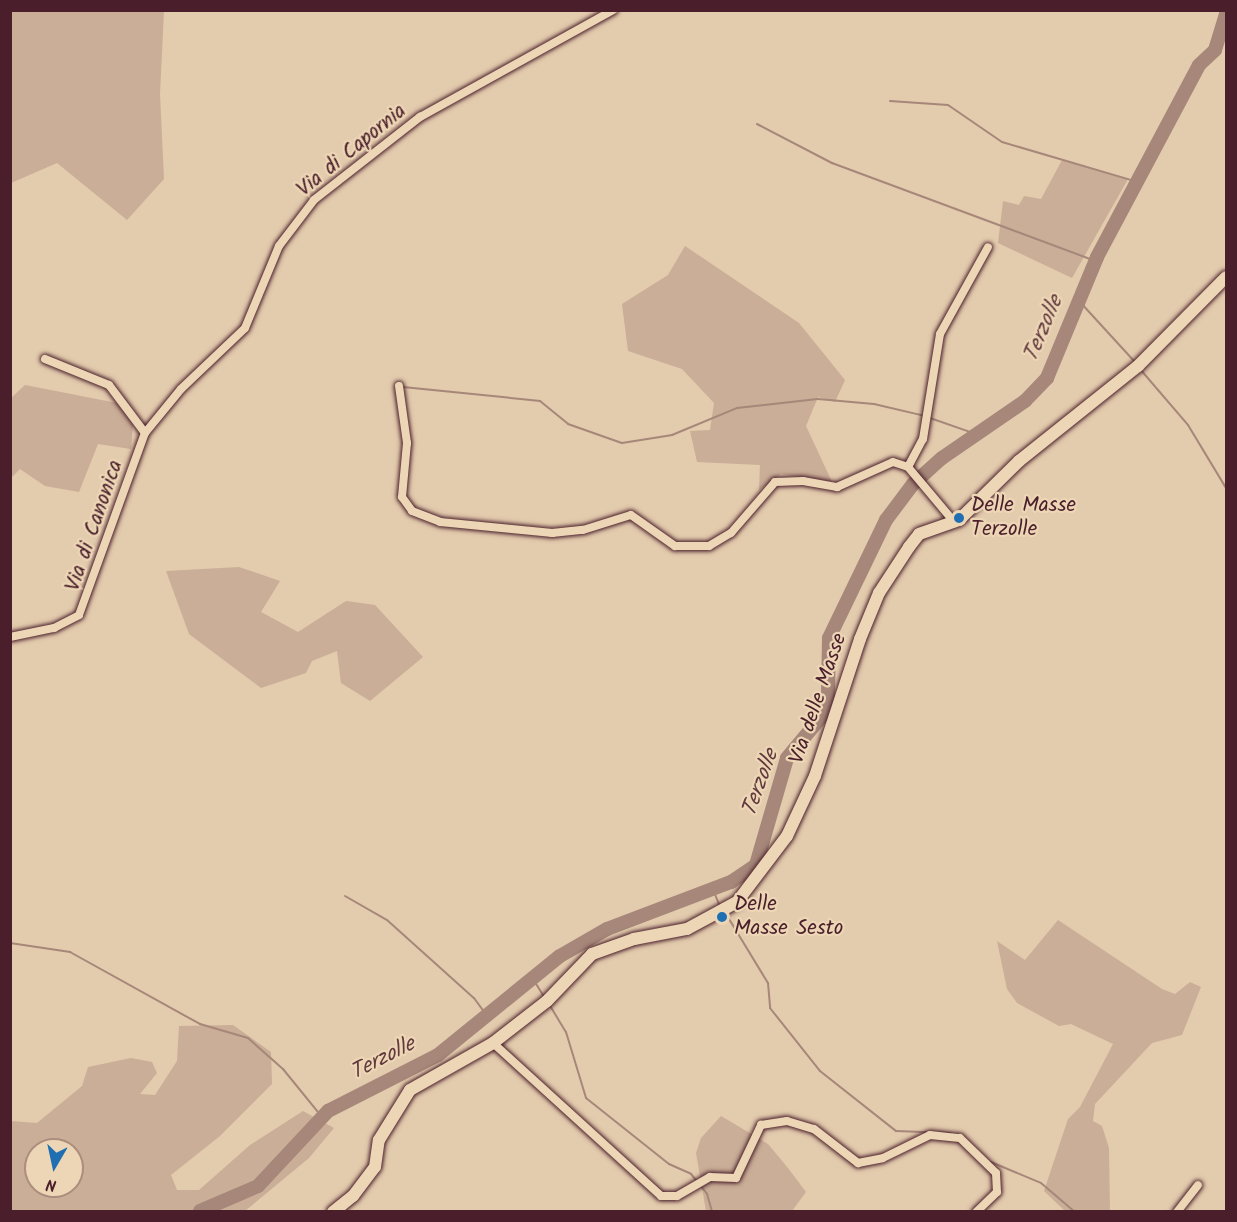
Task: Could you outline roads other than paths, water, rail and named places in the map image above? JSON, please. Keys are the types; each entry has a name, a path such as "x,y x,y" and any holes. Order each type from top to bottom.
{"street":[{"name":"Via di Capornia","path":"157,414 244,328 279,246 314,200 420,117 613,10"},
{"path":"908,469 923,439 940,334 988,247"},
{"name":"Via delle Masse","path":"333,1212 353,1196 375,1167 379,1140 410,1090 493,1043 547,1002 592,954 716,917 753,885 787,836 815,776 879,594 919,534 955,523 1020,461 1138,366 1227,277"},
{"path":"45,359 109,385 145,433"},
{"path":"399,386 407,443 402,496 412,511 440,522 552,533 583,530 631,515 667,542 695,548 709,546 731,533 775,482 795,480 837,487 888,462 908,469 955,523"},
{"name":"Via di Canonica","path":"10,637 66,623 88,603 145,433 157,414"},
{"path":"493,1043 651,1191 672,1197 706,1178 736,1178 755,1134 769,1122 803,1123 858,1163 882,1158 930,1135 949,1136 968,1143 996,1173 997,1192 976,1212"},
{"path":"1177,1212 1198,1185"}],"waterway":[{"name":"Terzolle","path":"200,1211 258,1186 328,1111 438,1055 560,956 607,929 731,882 756,865 787,758 822,716 828,695 829,638 886,520 913,484 942,458 1025,401 1047,378 1097,257 1199,65 1215,50 1226,13"},
{"path":"890,101 948,105 1002,142 1138,182"},
{"path":"757,124 832,163 1095,261"},
{"path":"1080,302 1135,362"},
{"path":"1140,369 1188,425 1226,488"},
{"path":"403,387 540,401 568,424 622,443 672,435 737,408 818,399 874,404 925,416"},
{"path":"930,418 973,433"},
{"path":"712,887 720,907"},
{"path":"345,896 387,920 474,998 488,1017"},
{"path":"726,914 768,983 770,1008 820,1071 896,1131 950,1133"},
{"path":"10,943 70,952 200,1024 248,1038 283,1069 322,1117"},
{"path":"533,979 543,995"},
{"path":"549,1004 566,1032 586,1098 669,1164 691,1174 707,1194 712,1212"},
{"path":"991,1162 1041,1183 1075,1212"},
{"path":"192,1212 200,1212"}],"place":[{"name":"Delle Masse Terzolle","path":"959,518"},
{"name":"Delle Masse Sesto","path":"722,917"}]}
